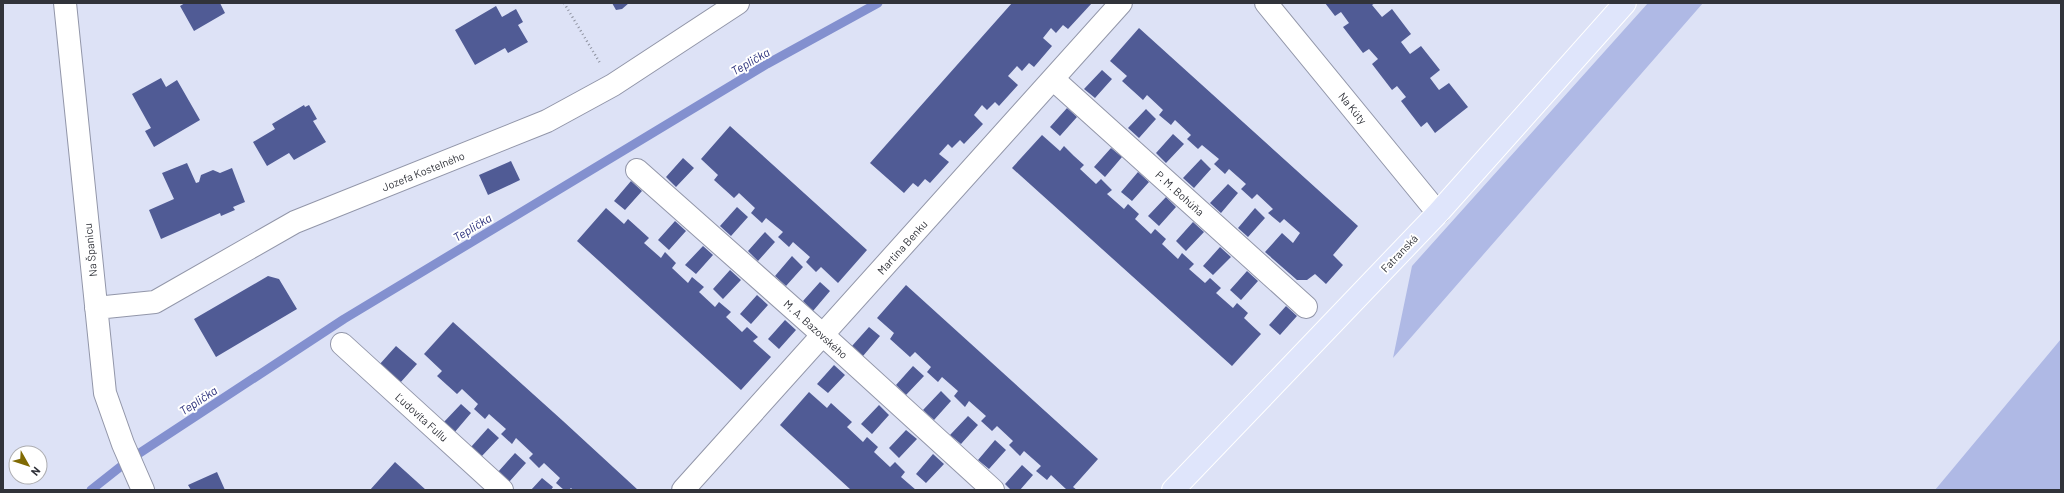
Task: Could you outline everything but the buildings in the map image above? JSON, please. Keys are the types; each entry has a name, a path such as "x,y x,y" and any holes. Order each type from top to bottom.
{"main road":[{"name":"Fatranská","path":"1173,490 1438,213 1622,6"}],"street":[{"name":"Na Španicu","path":"65,3 105,393 123,444 143,490"},
{"name":"Jozefa Kostelného","path":"96,308 156,302 296,222 547,121 613,85 738,3"},
{"name":"Martina Benku","path":"682,490 1121,3"},
{"name":"Na Kúty","path":"1266,3 1438,213"},
{"name":"P. M. Bohúňa","path":"1053,79 1306,307"},
{"name":"M. A. Bazovského","path":"637,170 823,335 993,490"},
{"name":"Ľudovíta Fullu","path":"342,344 489,486"}],"path":[{"path":"564,3 613,85"}],"shaded area":[{"path":"1648,3 1703,3 1393,358 1412,266"},
{"path":"2061,339 2061,490 1935,490"}],"waterway":[{"name":"Teplička","path":"91,490 129,460 344,319 767,64 878,3"}]}
